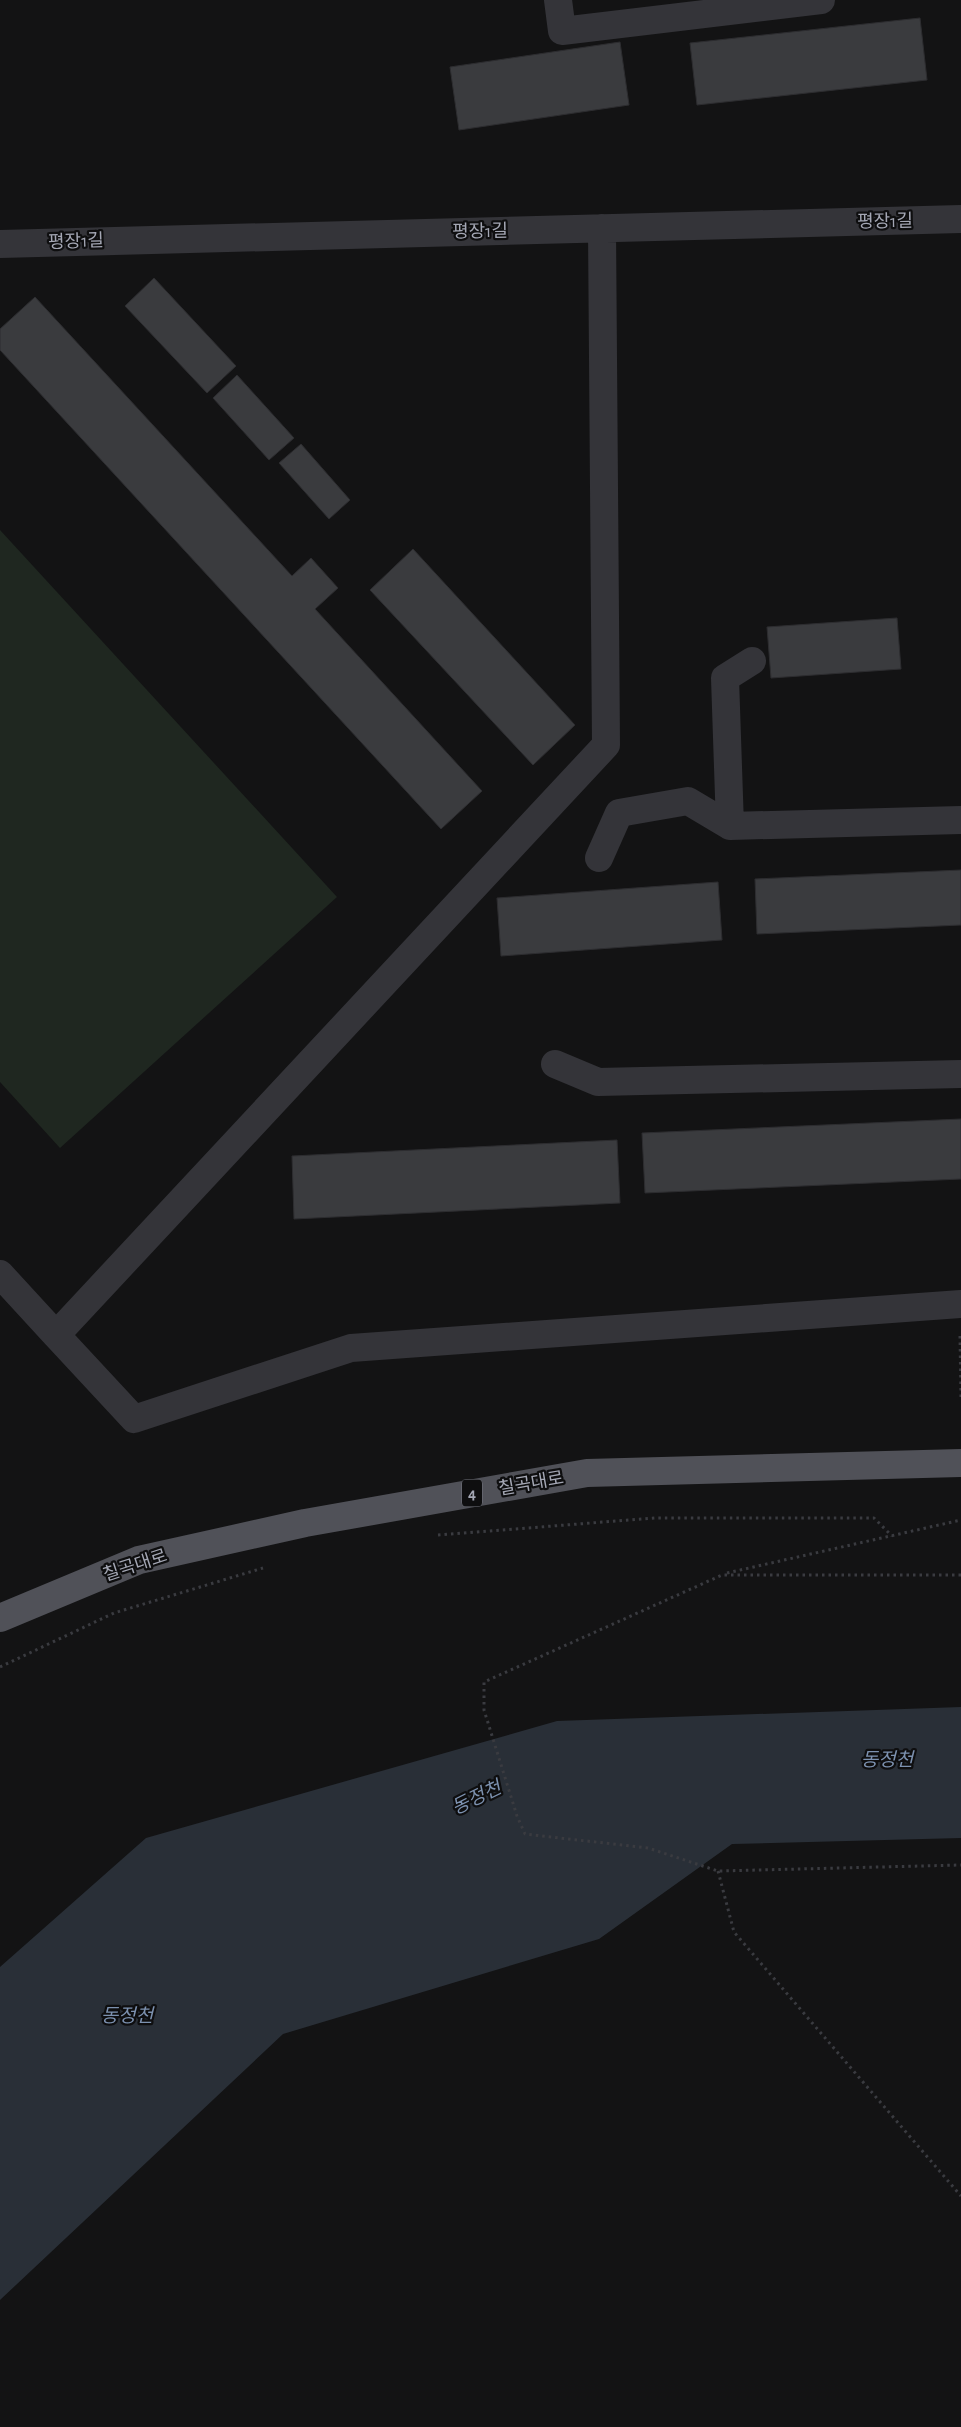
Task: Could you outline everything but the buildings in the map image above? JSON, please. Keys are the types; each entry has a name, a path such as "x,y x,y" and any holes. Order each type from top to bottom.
{"main road":[{"name":"칠곡대로","path":"0,1618 139,1560 304,1523 588,1473 961,1463"}],"street":[{"path":"558,0 562,31 821,0"},
{"name":"평장1길","path":"0,244 961,219"},
{"path":"56,1335 606,745 602,228"},
{"path":"730,826 725,678 752,661"},
{"path":"600,858 619,813 688,801 730,826 961,820"},
{"path":"555,1064 598,1082 961,1074"},
{"path":"0,1274 134,1418 351,1348 961,1304"}],"path":[{"path":"961,1304 961,1398"},
{"path":"429,1535 655,1518 874,1518 892,1536"},
{"path":"961,1520 722,1575 484,1682 484,1710 524,1834 648,1848 718,1871 961,1865"},
{"path":"0,1667 114,1613 266,1567"},
{"path":"722,1575 961,1575"},
{"path":"718,1871 734,1932 961,2196"}],"shaded area":[{"path":"0,530 337,897 60,1148 0,1082"}],"water":[{"name":"동정천","path":"961,1707 961,1838 732,1844 599,1939 283,2034 0,2300 0,1967 146,1838 557,1721"}]}
